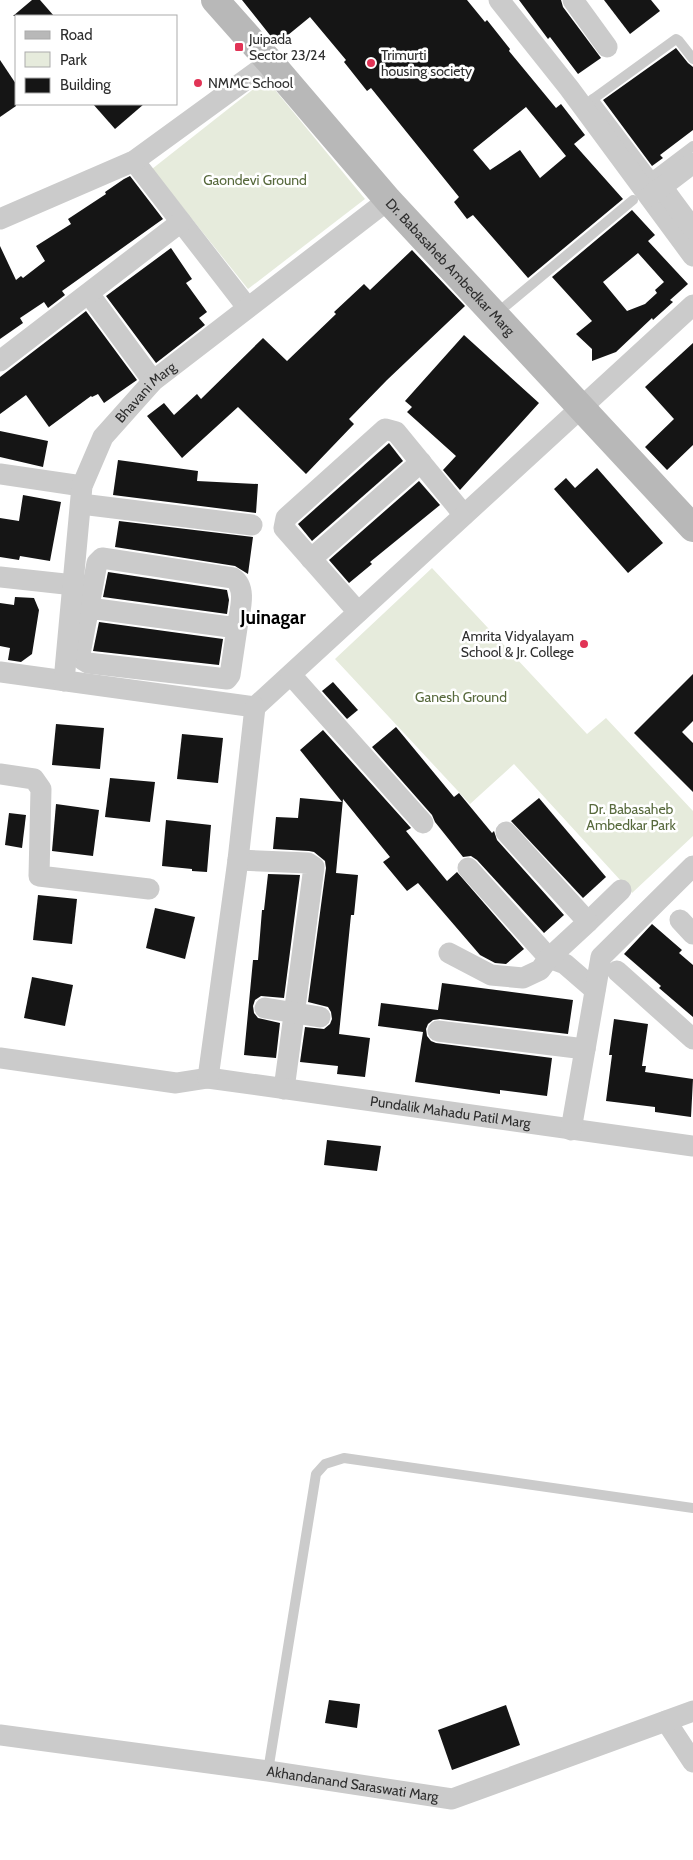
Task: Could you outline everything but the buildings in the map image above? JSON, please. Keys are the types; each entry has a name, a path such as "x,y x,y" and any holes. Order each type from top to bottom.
{"main road":[{"name":"Dr. Babasaheb Ambedkar Marg","path":"214,0 270,62 388,200 693,528"}],"street":[{"path":"499,0 588,103 693,256"},
{"path":"573,0 608,47"},
{"path":"0,219 134,161 270,62"},
{"path":"134,161 248,307"},
{"path":"648,189 693,164"},
{"path":"648,189 693,229"},
{"name":"Bhavani Marg","path":"64,681 78,599 82,495 103,437 153,381 388,200"},
{"path":"0,361 181,222"},
{"path":"88,294 153,381"},
{"path":"208,1078 238,860 256,707 693,305"},
{"path":"358,612 284,528 286,518 385,429 396,432 464,515"},
{"path":"311,559 421,462"},
{"path":"0,474 82,495 252,525"},
{"path":"102,558 233,578 238,581 242,592 236,628 230,675 227,679 88,663 83,660 80,654 78,599 97,562 102,558"},
{"path":"0,577 78,599 236,628"},
{"path":"0,672 256,707"},
{"path":"291,674 423,823"},
{"path":"0,774 34,779 41,789 39,876 150,890"},
{"path":"506,832 588,922"},
{"path":"238,860 308,864 314,866 284,1089"},
{"path":"571,1130 601,957 693,866"},
{"path":"468,868 549,958 565,964 595,990"},
{"path":"449,953 491,975 523,978 540,970 549,958 621,890"},
{"path":"617,971 693,1039"},
{"path":"265,1008 320,1017"},
{"path":"438,1031 585,1049"},
{"name":"Pundalik Mahadu Patil Marg","path":"0,1058 176,1083 208,1078 693,1146"},
{"name":"Akhandanand Saraswati Marg","path":"0,1735 268,1771 452,1799 693,1711"},
{"path":"666,1721 693,1762"}],"lane":[{"path":"588,103 676,39 693,59"},
{"path":"496,314 648,189 693,146"},
{"path":"268,1771 316,1474 325,1464 344,1458 693,1508"}],"green space":[{"name":"Gaondevi Ground","path":"266,79 365,199 248,289 152,169"},
{"name":"Ganesh Ground","path":"432,568 587,734 606,718 693,811 693,836 632,893 514,764 470,804 335,659"}],"place":[{"name":"Juipada Sector 23/24","path":"239,47"},
{"name":"Trimurti housing society","path":"371,63"},
{"name":"NMMC School","path":"198,83"},
{"name":"Amrita Vidyalayam School & Jr. College","path":"584,644"}],"district":[{"name":"Juinagar","path":"273,617"}],"park label":[{"name":"Dr. Babasaheb Ambedkar Park","path":"631,818"}]}
